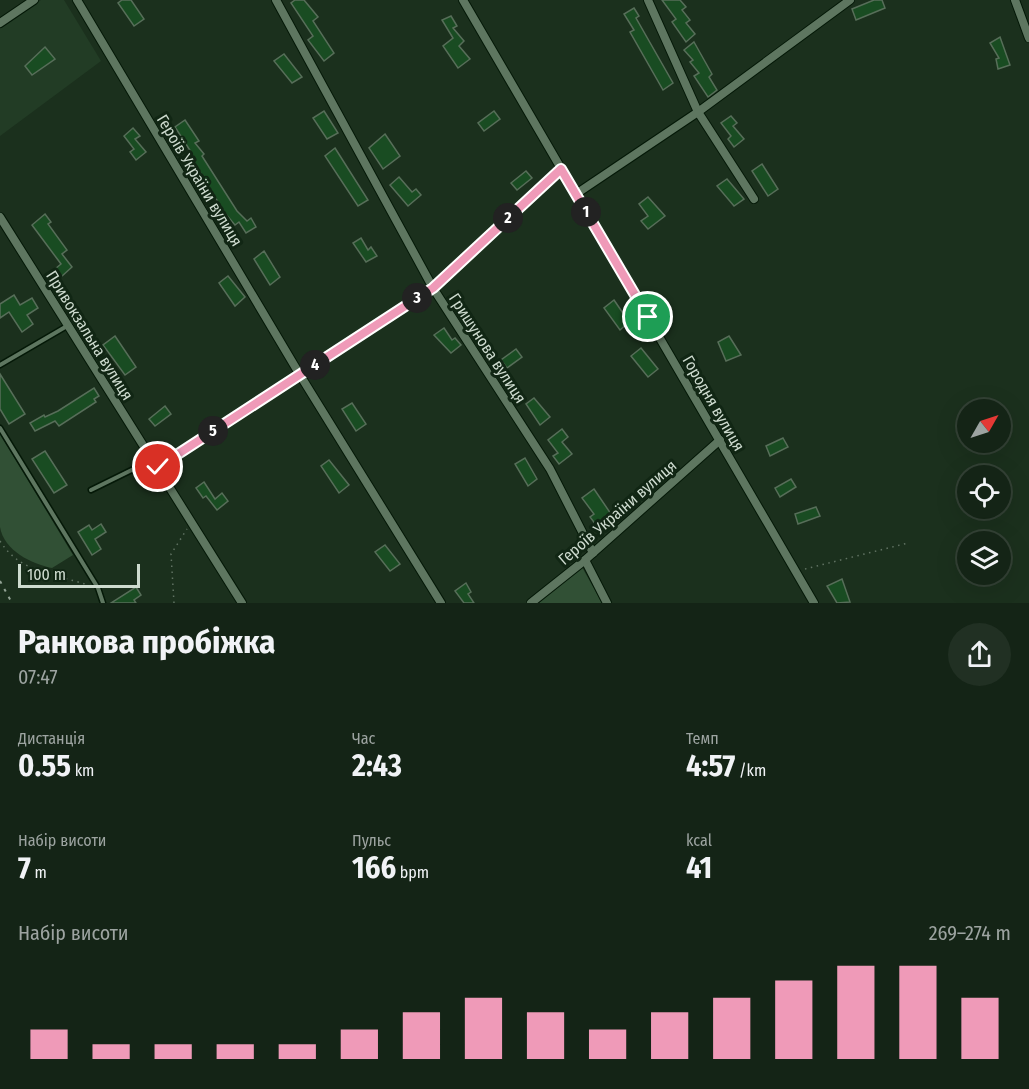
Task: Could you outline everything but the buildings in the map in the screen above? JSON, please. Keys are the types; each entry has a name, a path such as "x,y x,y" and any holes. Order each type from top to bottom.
{"street":[{"path":"0,23 34,0"},
{"name":"Героїв України вулиця","path":"77,0 300,375 441,603"},
{"name":"Гришунова вулиця","path":"276,0 433,288 550,469 593,553"},
{"name":"Городня вулиця","path":"463,0 814,603"},
{"path":"648,0 698,112 754,200"},
{"path":"576,194 698,112 850,0"},
{"path":"1015,0 1029,38"},
{"path":"158,467 433,288 561,169"},
{"name":"Привокзальна вулиця","path":"0,217 242,603"},
{"name":"Героїв України вулиця","path":"531,603 585,560 720,440"},
{"path":"585,560 606,603"}],"lane":[{"path":"0,365 68,325"},
{"path":"0,428 98,588 103,603"},
{"path":"91,490 153,459"}],"path":[{"path":"174,603 171,554 192,521"},
{"path":"0,541 8,554 32,570 98,588"},
{"path":"796,571 908,543"}],"shaded area":[{"path":"41,0 64,0 101,61 0,136 0,29"},
{"path":"0,434 73,555 52,568 20,555 7,543 3,535 0,527"},
{"path":"582,567 602,603 539,603"}],"railway":[{"path":"0,581 12,603"}],"route":[{"path":"158,467 433,288 561,169 648,317"}]}
